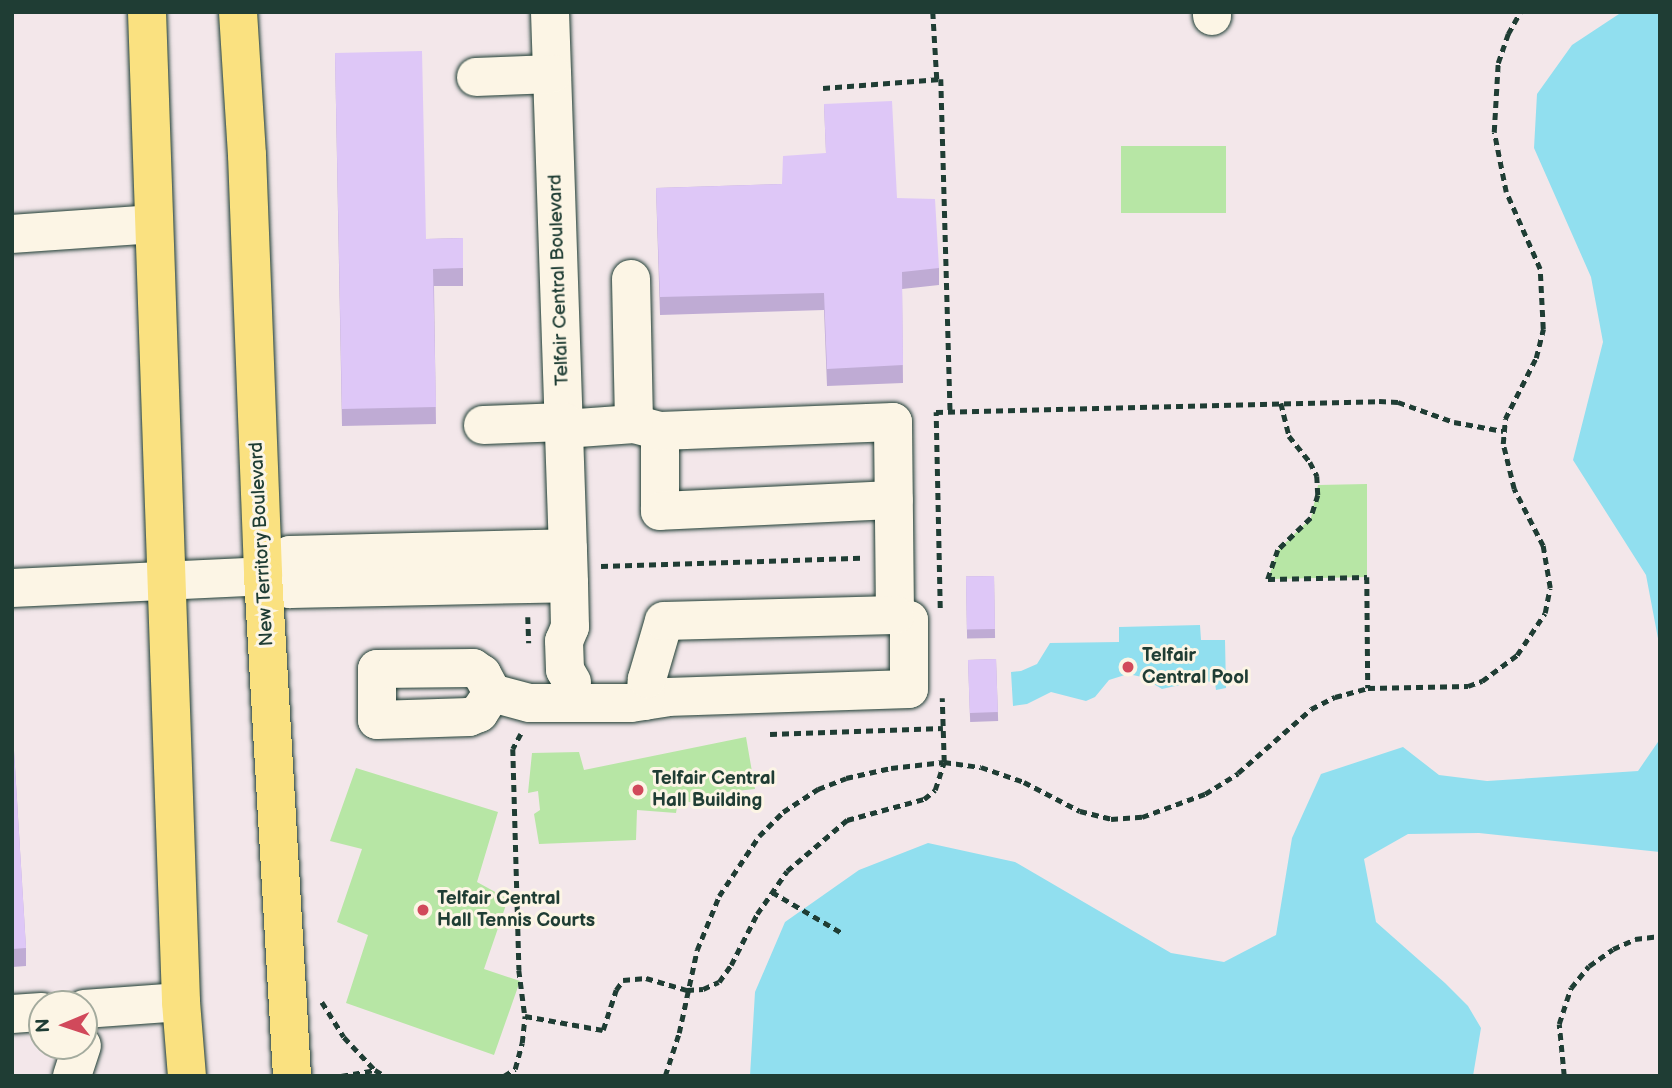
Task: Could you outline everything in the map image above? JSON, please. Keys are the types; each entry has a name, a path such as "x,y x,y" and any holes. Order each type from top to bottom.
{"main road":[{"path":"147,12 181,1002 187,1076"},
{"name":"New Territory Boulevard","path":"238,12 247,155 263,576 292,1076"}],"street":[{"name":"Telfair Central Boulevard","path":"550,12 570,628 578,640 578,670 573,692"},
{"path":"476,77 552,74"},
{"path":"12,234 154,224"},
{"path":"631,279 647,428 660,511 894,500"},
{"path":"483,425 647,428 893,422 895,615"},
{"path":"12,588 263,576 290,589 440,569 568,566"},
{"path":"492,694 530,703 573,692 645,701 667,697 909,689 909,621 895,615 664,621 648,679 645,701"},
{"path":"98,1008 181,1002"}],"path":[{"path":"933,12 937,80"},
{"path":"665,1076 679,1033 697,950 719,896 759,836 783,812 818,789 846,778 891,768 944,762 981,767 1024,782 1080,811 1111,819 1142,817 1205,794 1238,772 1311,709 1335,697 1368,688 1456,688 1482,681 1517,655 1545,613 1550,588 1549,568 1543,545 1506,468 1503,430 1505,419 1536,358 1543,329 1540,269 1506,192 1494,132 1497,63 1516,14"},
{"path":"823,88 941,79 950,411"},
{"path":"940,622 936,412 1398,402 1454,422 1503,430"},
{"path":"1281,403 1289,436 1310,462 1317,476 1318,495 1311,518 1278,550 1269,579 1367,577 1368,688"},
{"path":"568,566 939,555"},
{"path":"525,1016 603,1030 616,990 623,980 646,978 687,990 703,989 719,982 772,891 787,871 847,820 924,799 935,790 944,762 942,688"},
{"path":"504,1076 515,1069 525,1016 519,970 513,749 530,714 530,703"},
{"path":"770,734 943,729"},
{"path":"772,891 842,933"},
{"path":"1564,1076 1559,1024 1571,988 1589,966 1613,949 1636,939 1660,936"},
{"path":"315,992 344,1037 375,1070 385,1076"},
{"path":"341,1076 358,1070 375,1070"}],"green space":[{"path":"1121,146 1226,146 1226,213 1121,213"},
{"path":"1367,484 1367,577 1268,579 1278,550 1311,518 1318,485"},
{"name":"Telfair Central Hall Building","path":"746,737 755,789 717,793 713,804 678,801 676,813 637,810 636,840 539,844 534,814 540,810 538,791 528,793 532,753 579,752 584,770"},
{"name":"Telfair Central Hall Tennis Courts","path":"356,768 498,812 477,882 508,899 484,969 520,981 494,1055 346,1003 368,935 337,922 362,849 330,841"}],"water":[{"path":"1622,12 1660,12 1660,649 1646,575 1573,460 1603,342 1591,277 1534,148 1537,94 1572,45"},
{"name":"Telfair Central Pool","path":"1200,625 1201,640 1225,640 1226,688 1216,690 1215,683 1202,680 1162,689 1142,677 1128,674 1109,680 1095,697 1086,701 1051,692 1027,704 1013,706 1011,672 1037,664 1050,643 1119,642 1119,627"},
{"path":"1660,739 1660,852 1479,833 1408,834 1364,859 1376,922 1468,1006 1481,1028 1473,1076 750,1076 755,992 785,922 859,870 928,843 1015,862 1171,953 1224,962 1276,935 1292,838 1321,774 1403,747 1439,775 1487,781 1638,771"}],"building":[{"path":"422,51 426,239 463,238 463,268 433,269 436,407 342,409 335,53"},
{"path":"892,101 897,198 935,199 939,268 902,272 903,365 827,369 824,293 660,297 656,188 782,184 783,156 826,153 824,104"},
{"path":"966,576 994,576 995,629 967,629"},
{"path":"996,659 998,712 970,713 968,660"},
{"path":"12,718 26,948 12,949"}],"place":[{"name":"Telfair Central Pool","path":"1128,667"},
{"name":"Telfair Central Hall Building","path":"638,790"},
{"name":"Telfair Central Hall Tennis Courts","path":"423,910"}]}
